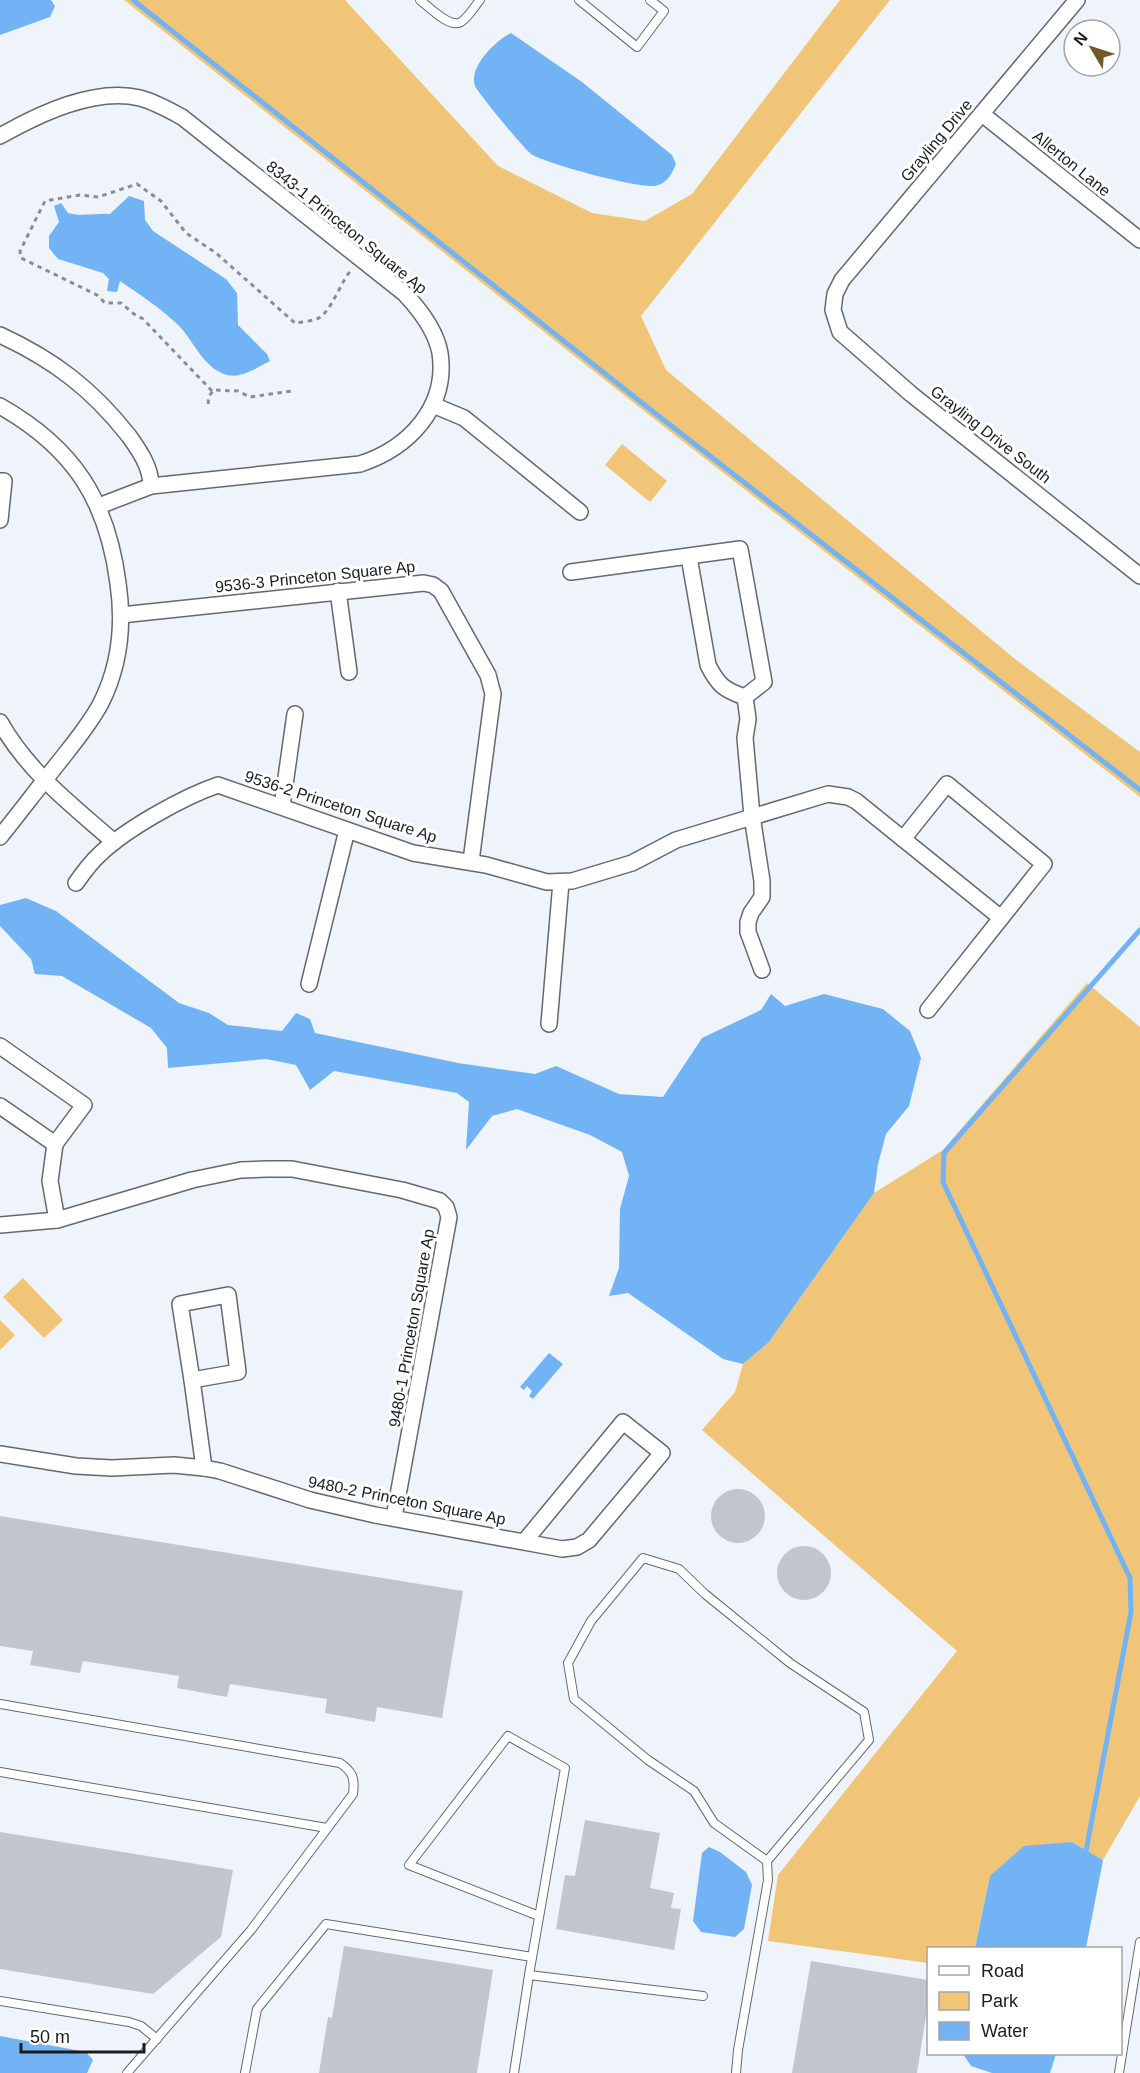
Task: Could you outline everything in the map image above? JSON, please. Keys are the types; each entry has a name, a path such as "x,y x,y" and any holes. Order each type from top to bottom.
{"street":[{"name":"Grayling Drive","path":"833,310 835,294 842,280 1077,0"},
{"name":"8343-1 Princeton Square Ap","path":"0,136 61,107 96,97 118,95 140,98 161,106 182,117 405,294 432,330 440,352 441,370 433,405 415,432 397,448 378,459 360,464 151,486 99,506"},
{"name":"Allerton Lane","path":"982,114 1140,240"},
{"name":"Grayling Drive South","path":"833,310 840,332 910,394 1140,576"},
{"path":"0,335 47,360 97,398 140,451 151,477 151,486"},
{"path":"433,405 464,418 580,512"},
{"path":"0,406 33,427 55,446 79,473 99,506 114,551 121,615 120,642 114,670 102,702 84,730 0,837"},
{"path":"0,481 4,481 0,520"},
{"path":"571,572 740,549 764,682 745,697"},
{"path":"689,557 708,665 715,678 727,691 745,697"},
{"name":"9536-3 Princeton Square Ap","path":"121,615 338,591 424,583 434,585 441,591 488,675 493,694 471,861"},
{"path":"338,591 349,672"},
{"path":"745,697 748,719 745,738 752,816 762,881 762,897 751,913 748,932 762,970"},
{"path":"282,806 295,714"},
{"path":"0,723 24,760 44,781 114,842"},
{"path":"903,839 947,784 1044,864 927,1010"},
{"name":"9536-2 Princeton Square Ap","path":"76,883 99,854 114,842 194,793 218,785 413,853 471,861 547,882 561,882 585,877 632,863 676,840 828,794 848,797 856,801 1001,918"},
{"path":"309,984 347,830"},
{"path":"549,1024 561,882"},
{"path":"0,1046 84,1105 55,1144 50,1181 57,1220"},
{"path":"0,1106 55,1144"},
{"name":"9480-1 Princeton Square Ap","path":"0,1225 57,1220 192,1180 241,1170 292,1169 402,1190 440,1201 446,1207 449,1217 394,1517"},
{"path":"192,1380 238,1372 228,1295 180,1304 204,1468"},
{"name":"9480-2 Princeton Square Ap","path":"0,1454 76,1466 112,1468 174,1465 204,1468 310,1500 394,1517 524,1542 562,1549 577,1546 589,1540 662,1453 623,1422 524,1542"}],"lane":[{"path":"420,0 449,23 455,24 461,22 480,0"},
{"path":"579,0 637,47 664,12 650,0"},
{"path":"736,2073 768,1880 767,1861 869,1740 864,1712 790,1663 705,1594 679,1569 644,1558 591,1621 568,1663 574,1699 648,1760 694,1791 714,1823 767,1861"},
{"path":"0,1704 340,1763 350,1770 355,1780 353,1794 251,1930 126,2073"},
{"path":"514,2073 566,1768 508,1736 409,1865 539,1916"},
{"path":"0,1772 327,1828"},
{"path":"245,2073 257,2009 326,1924 532,1957"},
{"path":"1122,2054 1140,1942"},
{"path":"529,1975 704,1996"},
{"path":"0,2001 129,2022 141,2026 158,2039"},
{"path":"1119,2073 1122,2055"}],"path":[{"path":"212,392 143,319 122,303 105,303 97,295 21,258 20,251 45,201 80,195 98,197 137,184 161,201 186,233 216,253 295,323 319,318 344,278 361,259"},
{"path":"212,392 214,390 238,391 250,397 292,391"},
{"path":"208,404 212,392"}],"green space":[{"path":"124,0 345,0 498,166 592,213 645,221 692,194 840,0 890,0 641,316 666,370 1015,659 1140,752 1140,797 653,418"},
{"path":"622,444 667,481 650,502 605,465"},
{"path":"1087,983 1140,1027 1140,1796 1103,1860 1072,1842 990,1876 975,1947 927,1947 927,1963 768,1941 778,1875 957,1651 702,1430 735,1392 743,1364 769,1342 874,1193 943,1150"},
{"path":"23,1278 63,1320 44,1338 3,1297"},
{"path":"0,1320 15,1335 0,1350"}],"water":[{"path":"0,0 51,0 55,6 50,17 0,35"},
{"path":"511,33 582,82 672,155 676,164 666,181 655,186 645,186 554,164 531,154 475,86 474,79 479,63 491,48"},
{"path":"129,196 144,201 145,220 153,231 226,279 237,293 238,325 267,354 270,361 238,375 227,375 218,371 204,359 182,329 149,301 120,281 117,292 107,291 109,279 103,273 58,259 49,248 49,236 59,222 54,206 61,203 68,213 73,214 110,214"},
{"path":"26,898 56,911 179,1003 209,1013 228,1025 282,1031 296,1013 310,1019 315,1033 458,1063 535,1074 556,1066 619,1094 663,1097 702,1038 761,1010 771,994 785,1006 824,994 883,1009 910,1031 921,1058 909,1106 886,1134 878,1164 874,1193 769,1342 743,1364 723,1359 628,1293 609,1296 619,1268 620,1209 629,1176 622,1152 590,1135 517,1109 492,1116 466,1150 469,1102 457,1093 334,1071 310,1090 296,1065 266,1059 168,1068 167,1048 151,1028 62,976 35,974 31,959 0,926 0,905"},
{"path":"549,1353 563,1364 533,1399 529,1396 532,1391 527,1386 524,1390 520,1387"},
{"path":"1072,1842 1103,1860 1086,1947 975,1947 990,1876 1024,1846"},
{"path":"709,1847 720,1852 746,1872 752,1885 744,1929 735,1937 701,1932 693,1921 702,1853"},
{"path":"0,2036 86,2052 93,2060 87,2073 0,2073"},
{"path":"964,2055 1056,2055 1050,2073 992,2073 971,2066"}],"building":[{"path":"738,1489 748,1491 757,1497 763,1506 765,1516 763,1526 757,1535 748,1541 738,1543 728,1541 719,1535 713,1526 711,1516 713,1506 719,1497 728,1491"},
{"path":"0,1516 463,1591 442,1718 377,1707 375,1722 325,1713 327,1699 230,1684 227,1697 177,1688 179,1676 83,1661 80,1673 30,1665 33,1651 0,1646"},
{"path":"804,1546 814,1548 823,1554 829,1563 831,1573 829,1583 823,1592 814,1598 804,1600 794,1598 785,1592 779,1583 777,1573 779,1563 785,1554 794,1548"},
{"path":"585,1820 660,1833 650,1888 674,1893 671,1908 681,1909 674,1950 556,1929 565,1875 575,1876"},
{"path":"0,1832 233,1870 221,1937 153,1994 0,1969"},
{"path":"344,1946 493,1970 477,2073 319,2073 328,2017 332,2018"},
{"path":"811,1961 927,1980 927,2009 917,2073 792,2073"}],"waterway":[{"path":"133,0 656,414 1140,790"},
{"path":"1086,1851 1131,1612 1130,1578 943,1182 944,1153 1140,930"}]}
